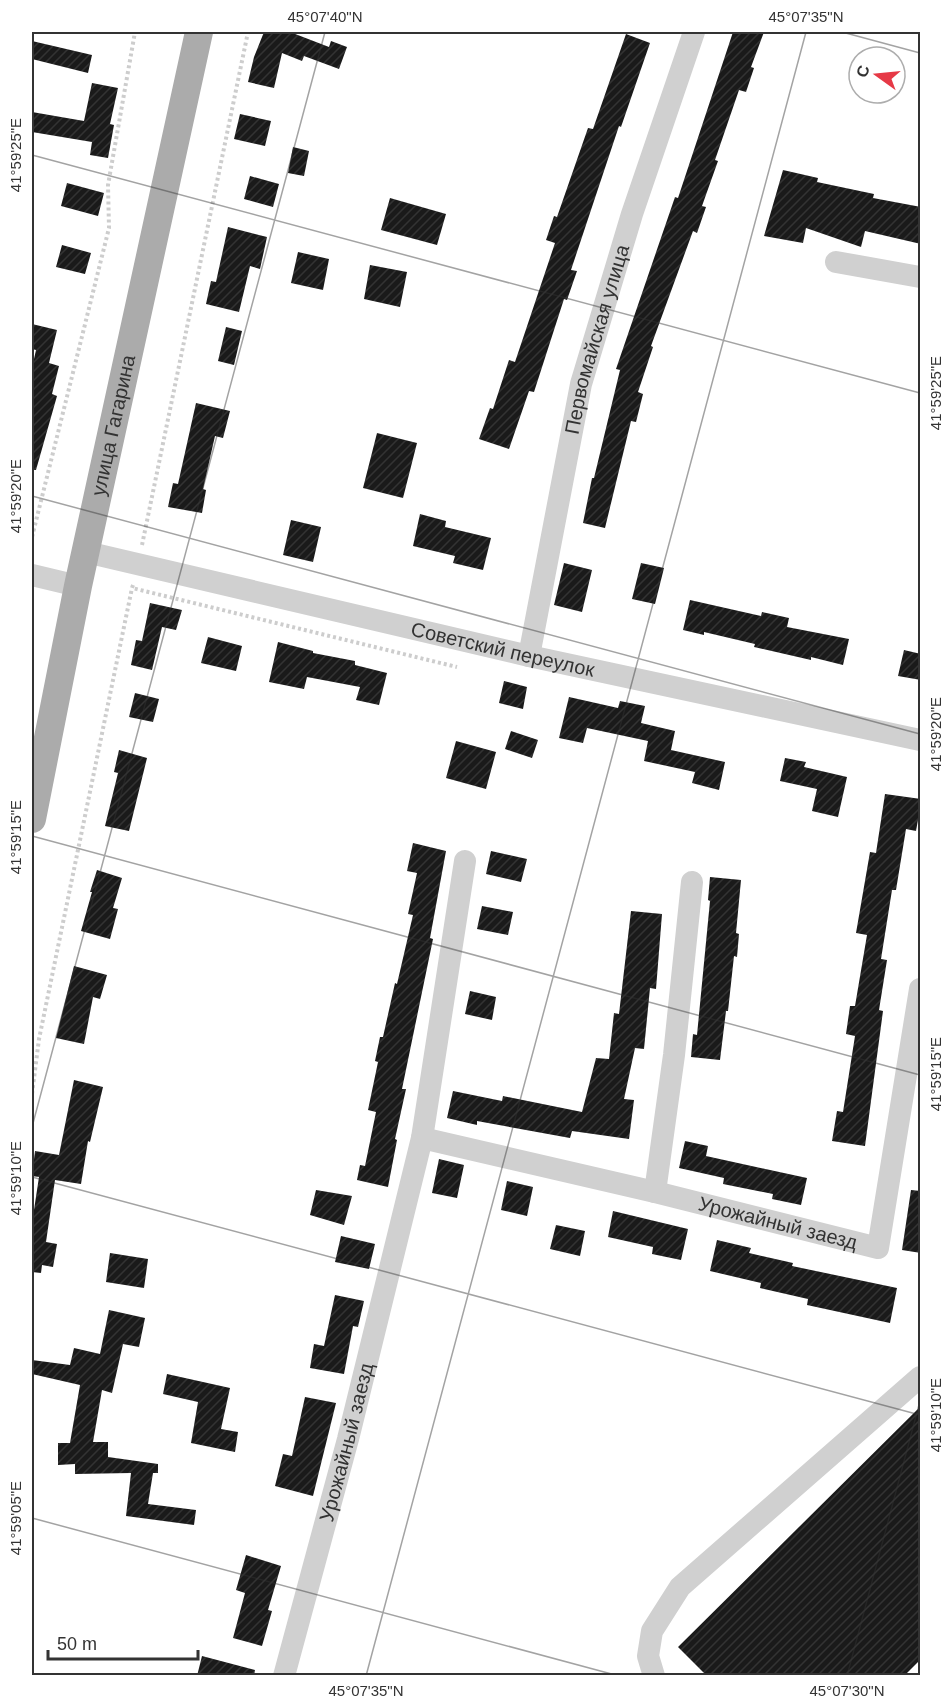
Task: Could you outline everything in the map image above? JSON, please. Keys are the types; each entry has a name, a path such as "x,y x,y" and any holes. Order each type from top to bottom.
{"main road":[{"name":"улица Гагарина","path":"32,819 78,586 199,32"}],"street":[{"name":"Первомайская улица","path":"530,656 581,384 632,214 694,32"},
{"path":"836,262 921,278"},
{"name":"Советский переулок","path":"86,552 530,656 921,740"},
{"path":"32,574 78,586"},
{"name":"Урожайный заезд","path":"284,1676 348,1440 422,1138 465,861"},
{"path":"655,1192 674,1055 692,882"},
{"name":"Урожайный заезд","path":"422,1138 655,1192 878,1248 921,989"},
{"path":"654,1676 648,1656 652,1631 681,1587 921,1377"}],"path":[{"path":"32,537 109,228 108,185 135,32"},
{"path":"32,1094 39,1039 248,32"},
{"path":"132,588 457,667"}],"building":[{"path":"264,32 290,32 329,47 331,41 347,47 339,69 304,56 302,61 282,53 274,88 248,82 254,57"},
{"path":"733,32 764,32 751,67 754,68 746,92 739,90 715,160 718,161 702,206 706,207 697,233 693,231 651,346 653,347 638,392 643,394 636,422 631,421 605,528 583,523 592,478 594,478 620,370 616,369 675,197 678,198"},
{"path":"626,34 650,43 621,127 619,126 571,270 577,271 567,300 564,299 534,392 529,391 509,449 479,439 490,408 493,409 509,360 515,362 555,243 546,240 554,216 557,217 588,128 593,129"},
{"path":"32,41 92,55 88,73 32,59"},
{"path":"92,83 118,88 110,124 114,125 108,158 90,155 92,142 32,132 32,112 84,121"},
{"path":"240,114 271,121 265,146 234,139"},
{"path":"293,147 309,151 304,176 288,173"},
{"path":"783,170 818,178 817,182 874,194 873,198 921,207 921,244 865,231 861,247 806,228 803,243 764,236"},
{"path":"250,176 279,184 273,207 244,199"},
{"path":"67,183 104,193 98,216 61,206"},
{"path":"390,198 446,214 437,245 381,230"},
{"path":"228,227 267,237 260,269 250,266 239,312 206,304 211,281 216,282"},
{"path":"62,245 91,253 85,274 56,267"},
{"path":"298,252 329,259 323,290 291,283"},
{"path":"370,265 407,272 400,307 364,299"},
{"path":"32,324 57,330 49,363 59,366 52,394 57,396 36,470 32,470 32,368 36,350 32,349"},
{"path":"226,327 242,331 234,365 218,361"},
{"path":"196,403 230,411 223,438 215,436 203,489 206,490 202,513 168,507 173,483 178,484"},
{"path":"377,433 417,443 403,498 363,488"},
{"path":"420,514 446,521 445,527 491,538 483,570 453,563 455,556 413,546"},
{"path":"291,520 321,527 313,562 283,555"},
{"path":"564,563 592,570 582,612 554,605"},
{"path":"641,563 664,568 655,604 632,599"},
{"path":"690,600 761,616 762,612 789,618 787,627 849,639 843,665 754,647 755,644 704,632 704,635 683,630"},
{"path":"150,603 182,610 176,630 162,627 152,670 131,665 136,640 142,641"},
{"path":"208,637 242,646 236,671 201,663"},
{"path":"278,642 313,651 313,653 355,661 355,665 387,673 379,705 356,700 360,687 307,677 304,689 269,682"},
{"path":"904,650 921,654 921,680 898,676"},
{"path":"504,681 527,687 523,709 499,703"},
{"path":"135,693 159,699 153,722 129,717"},
{"path":"569,697 618,708 620,701 645,706 641,723 675,731 671,750 725,762 719,790 692,783 695,772 644,761 648,741 587,728 583,743 559,738"},
{"path":"511,731 538,740 532,758 505,749"},
{"path":"456,741 496,752 486,789 446,778"},
{"path":"119,750 147,758 129,831 105,826 118,773 114,772"},
{"path":"785,758 806,762 804,767 847,777 838,817 812,811 817,789 780,781"},
{"path":"885,794 921,799 921,803 916,831 906,829 896,890 892,890 881,959 887,960 879,1010 883,1011 865,1146 832,1141 837,1111 843,1112 855,1036 846,1034 850,1006 855,1006 867,935 856,933 870,852 876,853"},
{"path":"413,843 446,851 430,938 433,939 402,1089 406,1089 388,1187 357,1180 360,1165 365,1166 376,1112 368,1110 378,1062 375,1061 380,1037 383,1037 413,915 408,914 417,873 407,871"},
{"path":"491,851 527,859 521,882 486,874"},
{"path":"97,870 122,878 113,908 118,909 110,939 81,931"},
{"path":"710,877 741,880 736,933 739,934 737,957 734,956 720,1060 691,1057 693,1034 697,1035 710,901 708,900"},
{"path":"482,906 513,912 508,935 477,929"},
{"path":"631,911 662,914 656,989 650,988 644,1049 635,1048 624,1099 634,1100 629,1139 572,1131 570,1138 477,1121 477,1125 447,1118 453,1091 502,1101 503,1096 582,1112 596,1058 609,1059 614,1013 619,1014"},
{"path":"74,966 107,975 100,999 93,997 84,1044 56,1038"},
{"path":"470,991 496,997 492,1020 465,1014"},
{"path":"74,1080 103,1087 90,1142 88,1141 81,1184 55,1180 46,1242 57,1244 53,1267 42,1265 41,1273 32,1272 32,1223 39,1177 32,1176 35,1151 59,1155"},
{"path":"685,1141 708,1146 706,1156 807,1178 801,1205 772,1199 773,1194 723,1184 724,1178 679,1168"},
{"path":"439,1159 464,1165 457,1198 432,1193"},
{"path":"507,1181 533,1187 527,1216 501,1210"},
{"path":"316,1190 352,1196 344,1225 310,1215"},
{"path":"911,1190 921,1191 921,1253 902,1250"},
{"path":"613,1211 688,1229 681,1260 652,1254 653,1247 608,1237"},
{"path":"556,1225 585,1231 580,1256 550,1249"},
{"path":"341,1236 375,1244 369,1269 335,1262"},
{"path":"717,1240 751,1248 749,1253 793,1263 792,1266 897,1288 890,1323 807,1305 808,1299 760,1288 761,1283 710,1271"},
{"path":"110,1253 148,1259 144,1288 106,1282"},
{"path":"335,1295 364,1301 358,1327 353,1326 344,1374 310,1368 314,1344 324,1346"},
{"path":"109,1310 145,1318 139,1347 123,1344 112,1393 102,1390 93,1442 108,1442 108,1457 158,1464 158,1473 153,1473 148,1504 196,1510 194,1525 126,1516 131,1473 75,1474 75,1464 58,1465 58,1443 70,1443 80,1385 32,1374 32,1360 70,1365 74,1348 100,1354"},
{"path":"167,1374 230,1388 221,1429 238,1432 235,1452 191,1443 198,1402 163,1394"},
{"path":"305,1397 336,1403 313,1496 275,1486 283,1454 292,1456"},
{"path":"921,1406 921,1659 904,1676 707,1676 678,1647"},
{"path":"246,1555 281,1566 268,1610 272,1611 262,1646 233,1638 245,1593 236,1590"},
{"path":"202,1656 255,1670 254,1676 197,1676"}]}
